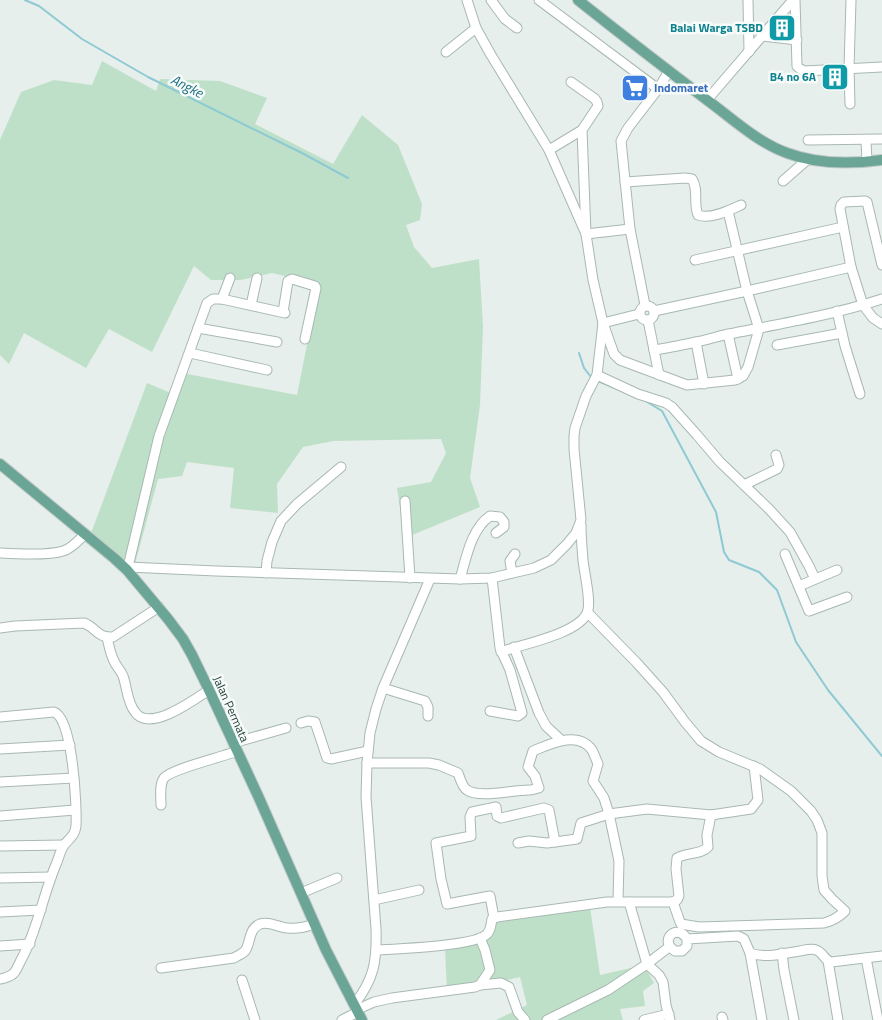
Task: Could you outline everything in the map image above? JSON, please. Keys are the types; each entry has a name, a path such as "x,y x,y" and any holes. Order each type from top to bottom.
{"main road":[{"path":"578,0 766,143 790,154 808,159 867,162 882,160"},
{"name":"Jalan Permata","path":"0,464 127,568 183,639 209,690 314,924 357,1012"}],"street":[{"path":"467,0 476,28 550,150 586,234"},
{"path":"491,0 505,18 517,28"},
{"path":"539,0 551,4 658,89"},
{"path":"748,0 749,52"},
{"path":"707,100 794,0"},
{"path":"794,0 797,66 799,68 804,71 882,67"},
{"path":"850,104 851,0"},
{"path":"446,52 476,28"},
{"path":"762,36 797,40"},
{"path":"645,305 630,229 621,141 628,128 658,89 669,71"},
{"path":"550,150 582,130 598,106 595,99 571,82"},
{"path":"582,130 586,234 593,280 603,323 614,354 624,361 687,385 738,379 743,376 748,367 758,329 728,211"},
{"path":"808,140 882,139"},
{"path":"866,140 867,162"},
{"path":"783,181 808,159"},
{"path":"625,182 689,178 694,183 696,212 698,215 706,217 741,205"},
{"path":"882,265 867,202 844,202 840,209 851,267 863,305 873,318 882,324"},
{"path":"695,260 843,227"},
{"path":"586,234 630,229"},
{"path":"654,311 851,267"},
{"path":"222,299 230,278"},
{"path":"251,305 257,278"},
{"path":"305,339 315,286 292,279 288,281 284,313 222,299 213,299 207,303 159,436 127,568 460,580 492,578 534,568 551,560 576,533 581,520"},
{"path":"654,350 758,329 882,299"},
{"path":"645,305 654,311"},
{"path":"639,314 645,305"},
{"path":"648,320 652,318 654,311"},
{"path":"837,311 860,394"},
{"path":"603,323 639,314"},
{"path":"639,314 643,319 648,320"},
{"path":"648,320 659,375"},
{"path":"501,652 558,634 582,621 588,613 589,603 583,561 574,436 586,396 597,375 603,323"},
{"path":"198,328 277,342"},
{"path":"777,345 842,333"},
{"path":"728,334 738,379"},
{"path":"696,342 704,384"},
{"path":"190,353 268,370"},
{"path":"597,375 672,407 720,462 769,508 790,532 815,579"},
{"path":"744,485 777,469 776,455"},
{"path":"266,573 272,542 281,521 296,504 341,467"},
{"path":"405,500 410,578"},
{"path":"460,580 478,528 490,516 500,517 504,522 504,527 496,533"},
{"path":"0,554 21,555 65,551 85,534"},
{"path":"512,573 510,561 515,554"},
{"path":"785,554 809,611 847,597"},
{"path":"799,586 837,570"},
{"path":"490,711 518,716 522,713 510,670 501,652 492,578"},
{"path":"357,1012 372,975 376,950 366,797 370,733 376,708 430,579"},
{"path":"0,628 84,623 104,637 113,637 159,608"},
{"path":"588,613 663,692 701,741 719,752 760,769 792,791 811,811 820,825 822,833 822,876 824,890 846,911 824,924 699,927 681,924 672,902"},
{"path":"107,637 109,650 122,675 130,704 136,714 142,718 149,720 161,717 182,707 209,690"},
{"path":"514,647 539,713 546,726 561,740"},
{"path":"384,688 425,700 428,707 428,716"},
{"path":"0,717 54,712 60,715 67,731 70,745 76,810 76,827 73,835 64,845 50,877 30,944 15,972 7,978 0,979"},
{"path":"301,723 315,722 327,758 331,759 368,751"},
{"path":"161,805 162,781 165,777 235,747 286,728"},
{"path":"367,763 416,762 439,765 458,773 466,790 477,794 531,790 539,788 535,776 528,767 533,751 561,740 584,742 591,749 598,764 593,782 604,798 609,814 619,862 618,901"},
{"path":"0,749 70,745"},
{"path":"518,843 529,841 547,843 577,839 581,823 609,814 646,808 710,815 751,810 758,800 754,766"},
{"path":"0,782 74,778"},
{"path":"376,950 441,945 480,938 488,932 494,918 490,896 447,904 436,843 471,836 470,817 472,812 496,807 497,816 501,818 544,808 549,810 555,842"},
{"path":"0,816 76,810"},
{"path":"494,918 607,902 672,902 677,900 679,896 676,869 677,858 682,855 705,850 708,847 707,835 710,815"},
{"path":"0,846 64,845"},
{"path":"0,878 50,877"},
{"path":"301,893 337,878"},
{"path":"374,900 419,890"},
{"path":"629,902 647,964 661,979 670,1017 644,1020"},
{"path":"0,912 41,910"},
{"path":"161,968 234,958 244,952 252,931 259,924 267,923 287,928 296,928 314,924"},
{"path":"680,932 687,939 687,946 682,951 674,952 669,947 669,937 674,933 680,932"},
{"path":"687,939 738,936 744,939 750,953 762,1020"},
{"path":"480,938 490,970 501,983 509,987 518,1012 525,1020"},
{"path":"0,946 30,944"},
{"path":"547,1020 608,990 669,947"},
{"path":"750,953 767,956 816,950 821,953 828,961 838,1020"},
{"path":"782,953 794,1020"},
{"path":"828,961 836,962 882,956"},
{"path":"866,958 878,1020"},
{"path":"480,985 490,970"},
{"path":"242,980 255,1020"},
{"path":"342,1020 374,1002 501,983"}],"green space":[{"path":"102,61 156,91 160,79 220,81 267,98 255,124 333,164 362,115 398,145 422,204 420,220 406,225 414,247 432,268 479,259 483,327 480,405 470,478 480,507 405,538 397,488 431,482 446,453 441,439 333,441 303,447 277,484 278,513 230,508 234,468 187,462 182,476 158,479 132,575 90,536 147,383 171,393 177,372 297,395 319,284 272,273 241,280 211,280 194,266 152,352 109,329 86,368 24,333 9,364 0,355 0,140 21,92 54,80 92,85"},
{"path":"590,907 600,975 644,965 654,983 643,991 645,1006 620,1009 623,1020 496,1020 527,1005 520,977 447,993 445,948 482,941 488,919"}],"waterway":[{"name":"Angke","path":"25,0 39,6 82,39 148,77 302,153 348,178"},
{"path":"579,353 584,368 591,377"},
{"path":"598,381 617,389"},
{"path":"644,400 662,411 716,512 724,552 729,560 759,572 777,590 796,642 828,690 882,756"}],"place":[{"name":"Balai Warga TSBD","path":"782,28"},
{"name":"B4 no 6A","path":"835,77"},
{"name":"Indomaret","path":"635,88"}]}
